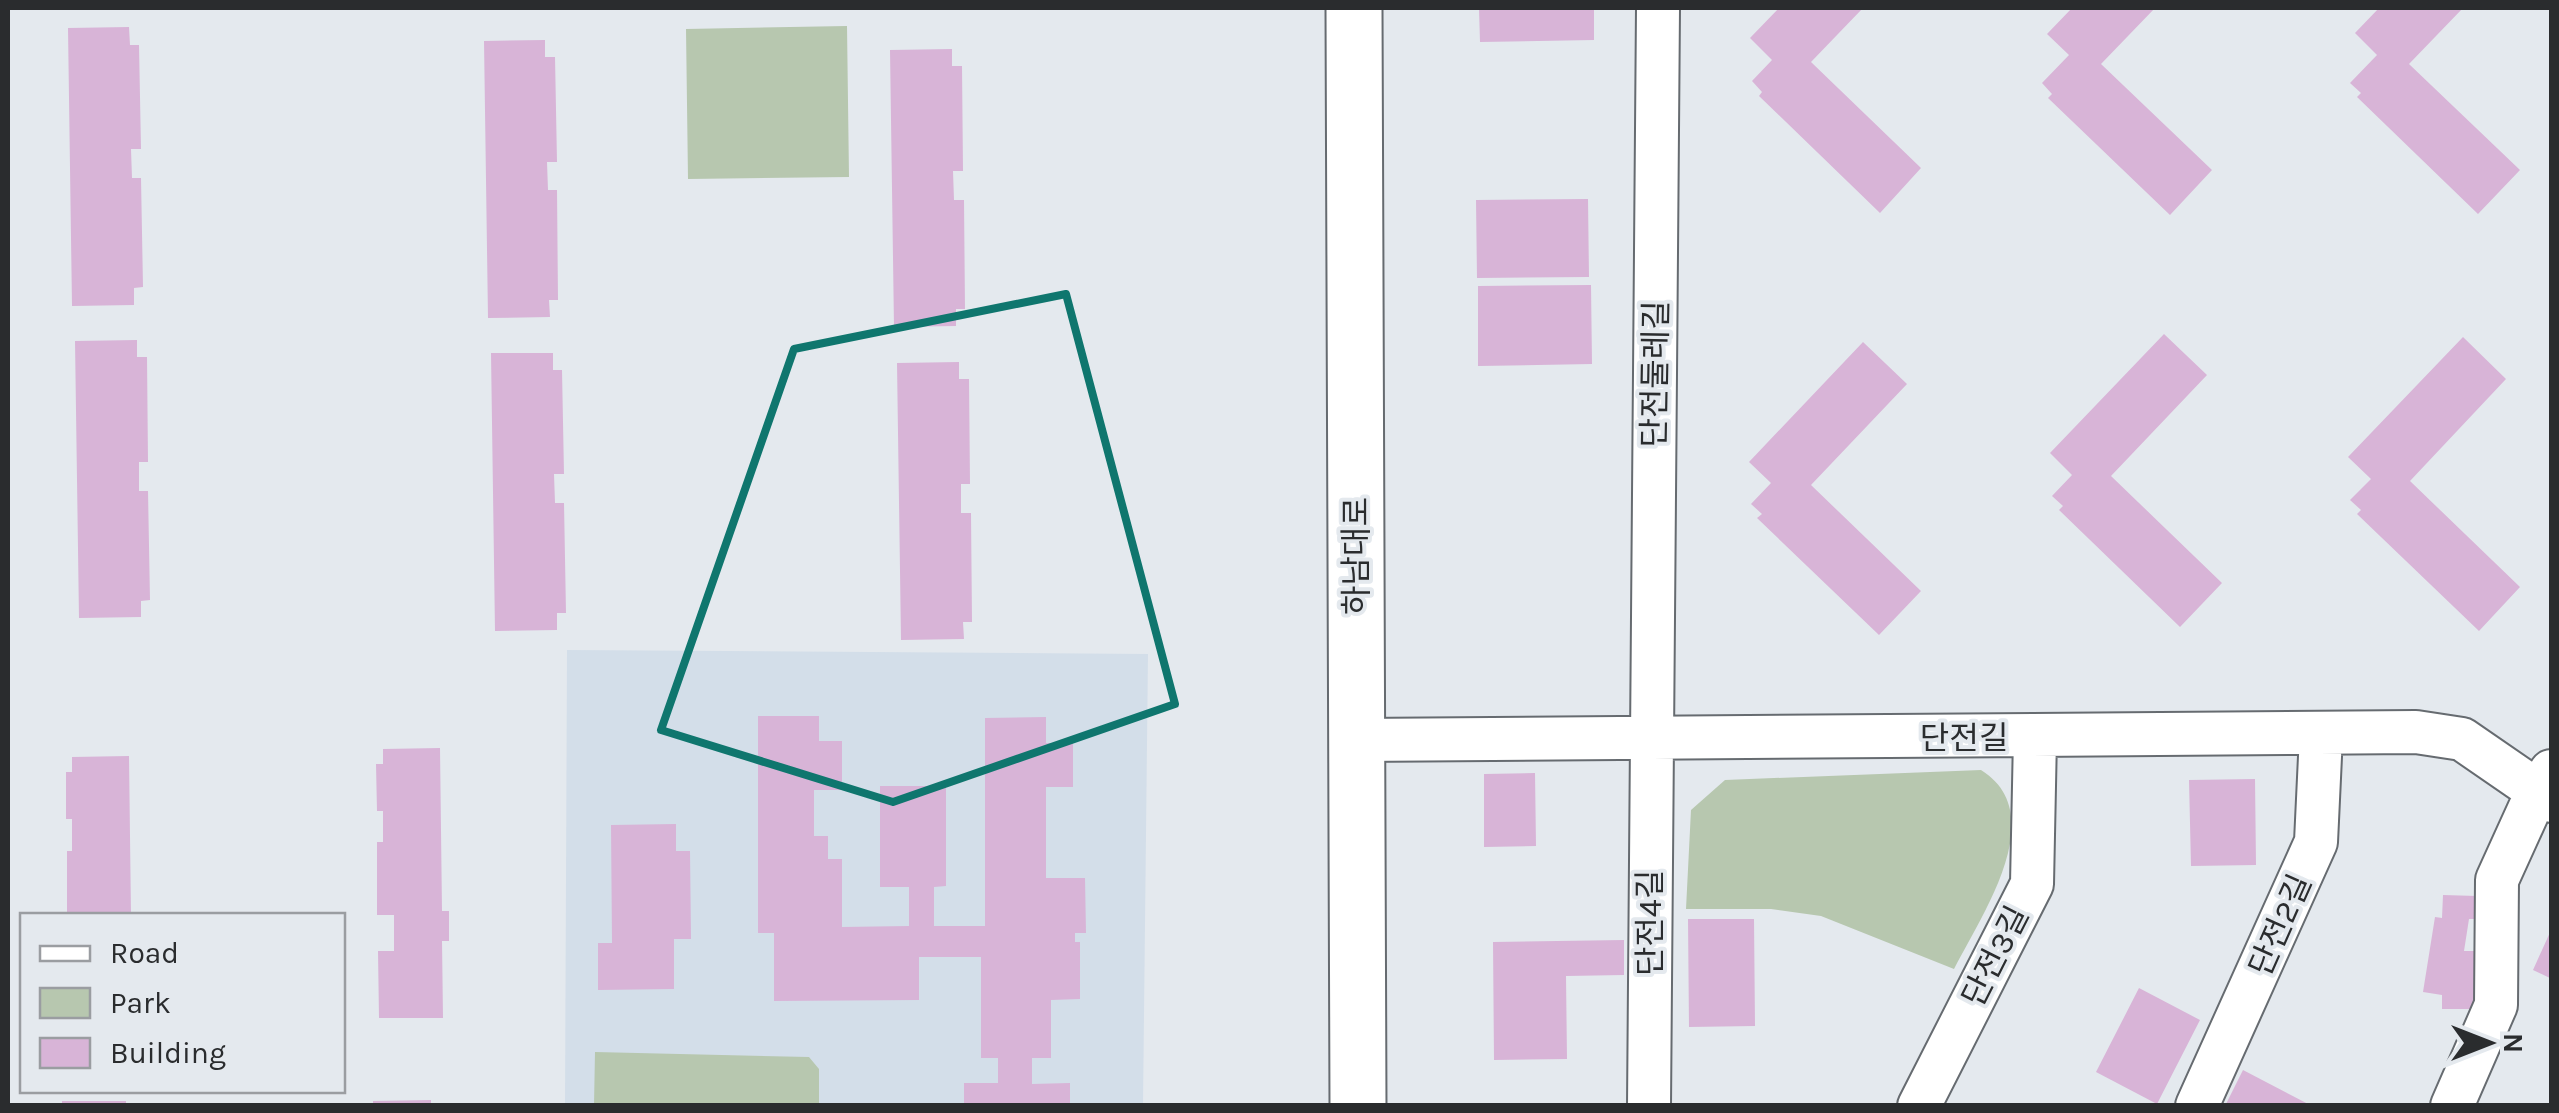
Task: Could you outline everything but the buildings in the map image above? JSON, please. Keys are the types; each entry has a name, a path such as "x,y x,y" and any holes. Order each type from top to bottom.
{"main road":[{"name":"하남대로","path":"1354,8 1358,1106"}],"street":[{"name":"단전둘레길","path":"1651,740 1658,8"},
{"name":"단전길","path":"1357,740 2035,738 2416,732 2462,739 2547,788"},
{"name":"단전2길","path":"2198,1106 2316,842 2321,735"},
{"name":"단전3길","path":"1919,1106 2032,884 2035,738"},
{"name":"단전4길","path":"1649,1106 1651,740"},
{"path":"2452,1106 2496,1005 2497,880 2547,788"}],"highlighted area":[{"path":"1066,294 1175,704 893,802 661,730 794,349"}],"shaded area":[{"path":"567,650 1148,654 1143,1105 565,1106"}],"green space":[{"path":"847,26 849,177 688,179 686,29"},
{"path":"1981,770 2001,789 2011,812 2011,838 1993,894 1954,969 1821,916 1771,909 1686,909 1691,810 1725,780"},
{"path":"595,1052 809,1057 819,1069 819,1105 594,1105"}]}
